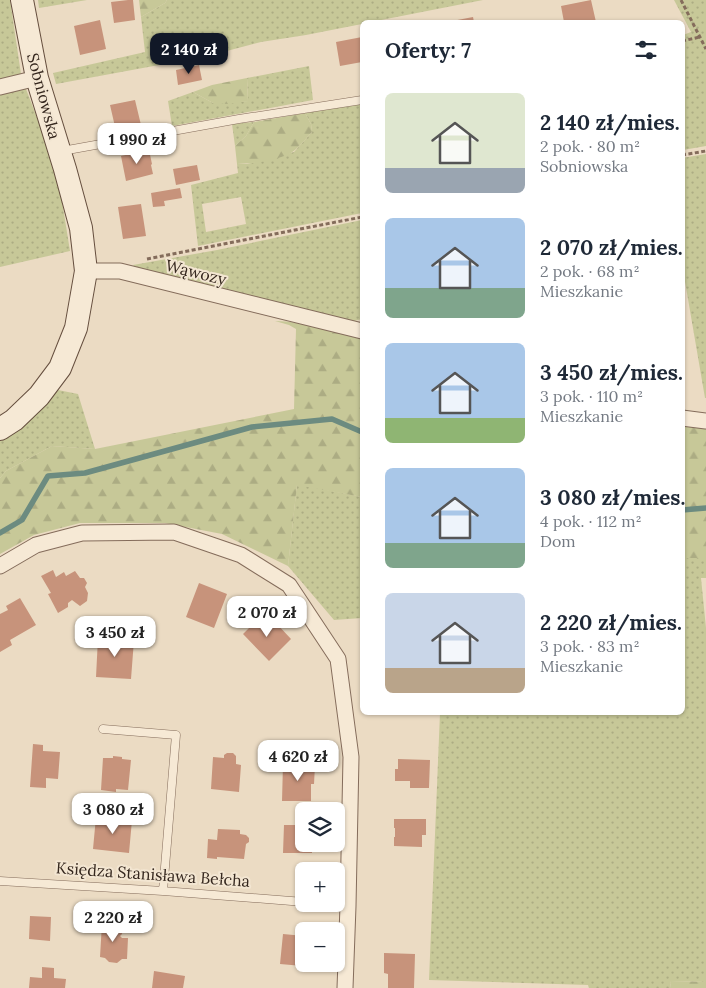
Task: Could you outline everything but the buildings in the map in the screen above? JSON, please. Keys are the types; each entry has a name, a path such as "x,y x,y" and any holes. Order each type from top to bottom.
{"street":[{"name":"Sobniowska","path":"0,429 14,420 39,396 60,368 76,328 86,272 81,228 60,151 37,78 22,0"},
{"path":"0,87 37,78"},
{"name":"Wąwozy","path":"86,272 120,271 360,331"},
{"path":"685,418 706,421"},
{"path":"0,566 36,545 82,533 174,532 241,555 289,585 338,658 351,757 345,988"}],"lane":[{"path":"60,151 239,119 360,100"},
{"path":"103,729 176,735 163,891"},
{"name":"Księdza Stanisława Bełcha","path":"0,880 295,901"}],"path":[{"path":"681,0 706,49"},
{"path":"685,40 700,37"},
{"path":"685,155 706,151"},
{"path":"120,271 124,265 134,262 360,217"}],"green space":[{"path":"0,0 10,0 21,74 0,79"},
{"path":"38,0 87,0 39,8"},
{"path":"139,0 167,0 141,17"},
{"path":"167,0 483,0 381,20 360,20 360,24 261,42 208,56 56,84 53,73 145,52 141,17"},
{"path":"674,0 706,0 706,146 685,150 685,34 691,32"},
{"path":"309,66 313,100 172,126 168,101 193,92 213,103 248,101 247,78"},
{"path":"247,78 248,101 228,104 213,103 193,92 212,85"},
{"path":"14,89 26,89 57,170 70,251 0,267 0,93"},
{"path":"360,103 360,213 198,246 191,185 238,173 237,164 247,164 294,152 312,132 311,124 305,113","holes":["241,197 246,224 206,232 202,204"]},
{"path":"305,113 311,124 312,132 295,150 276,159 237,164 235,146 246,136 254,122"},
{"path":"254,122 246,136 235,146 232,124"},
{"path":"706,154 706,398 685,282 685,158"},
{"path":"360,220 360,320 346,323 139,272 133,265"},
{"path":"275,321 308,325 360,338 360,497 297,485 288,566 222,534 165,523 80,523 34,535 0,554 0,478 6,471 52,446 95,449 294,409 296,329"},
{"path":"58,390 78,394 95,449 52,446 6,471 0,478 0,441"},
{"path":"706,422 706,558 685,558 685,425"},
{"path":"297,484 360,497 360,618 334,620 288,566"},
{"path":"685,558 706,558 706,578 701,578 706,628 706,982 671,981 670,988 589,988 588,985 429,980 440,715 685,715"},
{"path":"671,981 706,982 706,988 670,988"}],"waterway":[{"path":"0,533 22,520 48,476 85,473 252,427 332,419 360,431"},
{"path":"685,510 706,508"}]}
